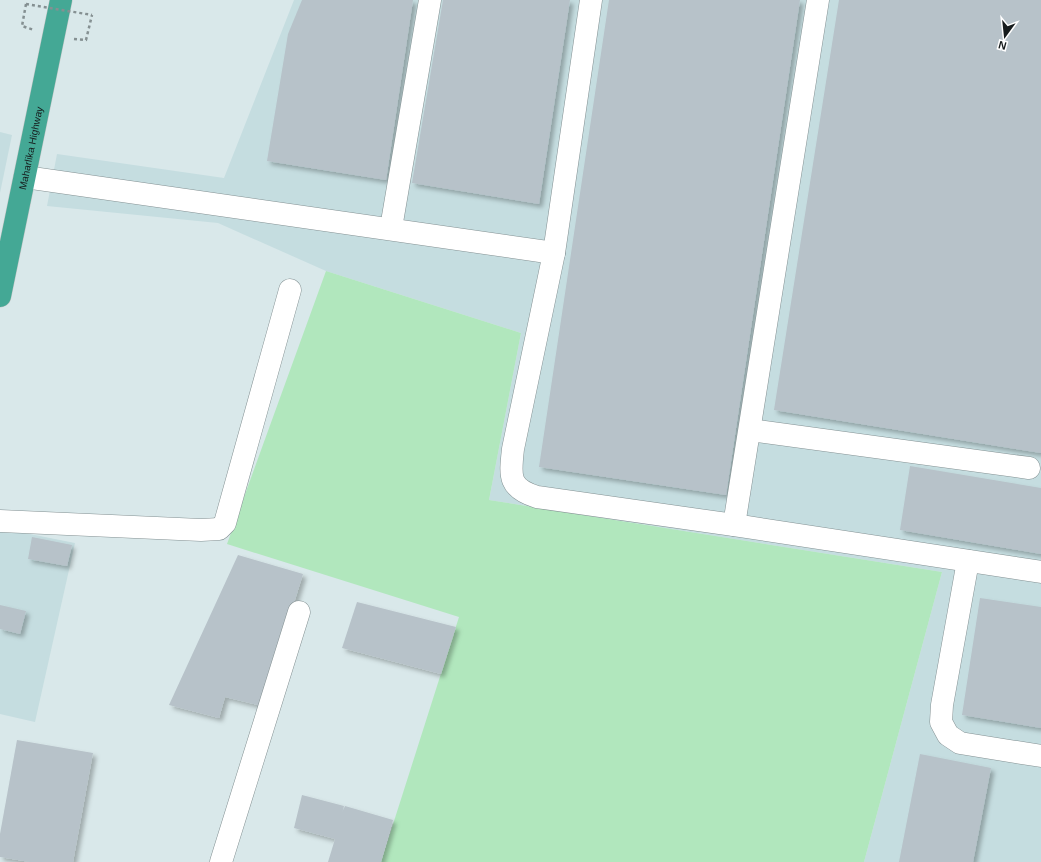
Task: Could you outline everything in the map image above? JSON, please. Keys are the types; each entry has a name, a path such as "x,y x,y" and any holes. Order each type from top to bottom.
{"highway":[{"name":"Maharlika Highway","path":"0,296 3,263 25,177 61,0"}],"street":[{"path":"391,228 430,0"},
{"path":"591,0 554,253 513,449 510,470 514,484 526,494 537,497 734,525 1041,572"},
{"path":"734,525 818,0"},
{"path":"25,177 391,228 554,253"},
{"path":"0,521 201,530 219,529 225,523 290,290"},
{"path":"750,430 1029,468"},
{"path":"968,561 942,705 942,722 948,735 960,743 1041,756"},
{"path":"221,862 299,612"}],"path":[{"path":"26,4 92,15 86,40 54,37"}],"shaded area":[{"path":"294,0 1041,0 1041,862 864,862 942,572 489,500 521,333 326,271 218,223 47,206 57,154 224,178"},
{"path":"0,132 12,135 0,193"},
{"path":"0,528 75,543 35,722 0,714"}],"green space":[{"path":"326,271 521,333 489,500 942,572 864,862 381,862 459,617 227,544"}],"building":[{"path":"302,0 413,0 386,180 267,161 288,34"},
{"path":"443,0 570,0 539,204 412,183"},
{"path":"609,0 800,0 726,495 539,467"},
{"path":"839,0 1041,0 1041,453 774,410"},
{"path":"910,466 1041,488 1041,554 900,530"},
{"path":"32,537 72,545 67,566 28,559"},
{"path":"238,555 303,574 262,706 225,697 219,718 169,705"},
{"path":"980,598 1041,607 1041,728 962,715"},
{"path":"357,602 456,627 441,674 342,648"},
{"path":"0,605 26,611 20,634 0,629"},
{"path":"17,740 93,753 73,862 30,862 0,857 0,834"},
{"path":"920,754 991,768 973,862 899,862"},
{"path":"302,795 344,806 342,813 345,806 393,820 381,862 328,862 335,839 294,828"}]}
